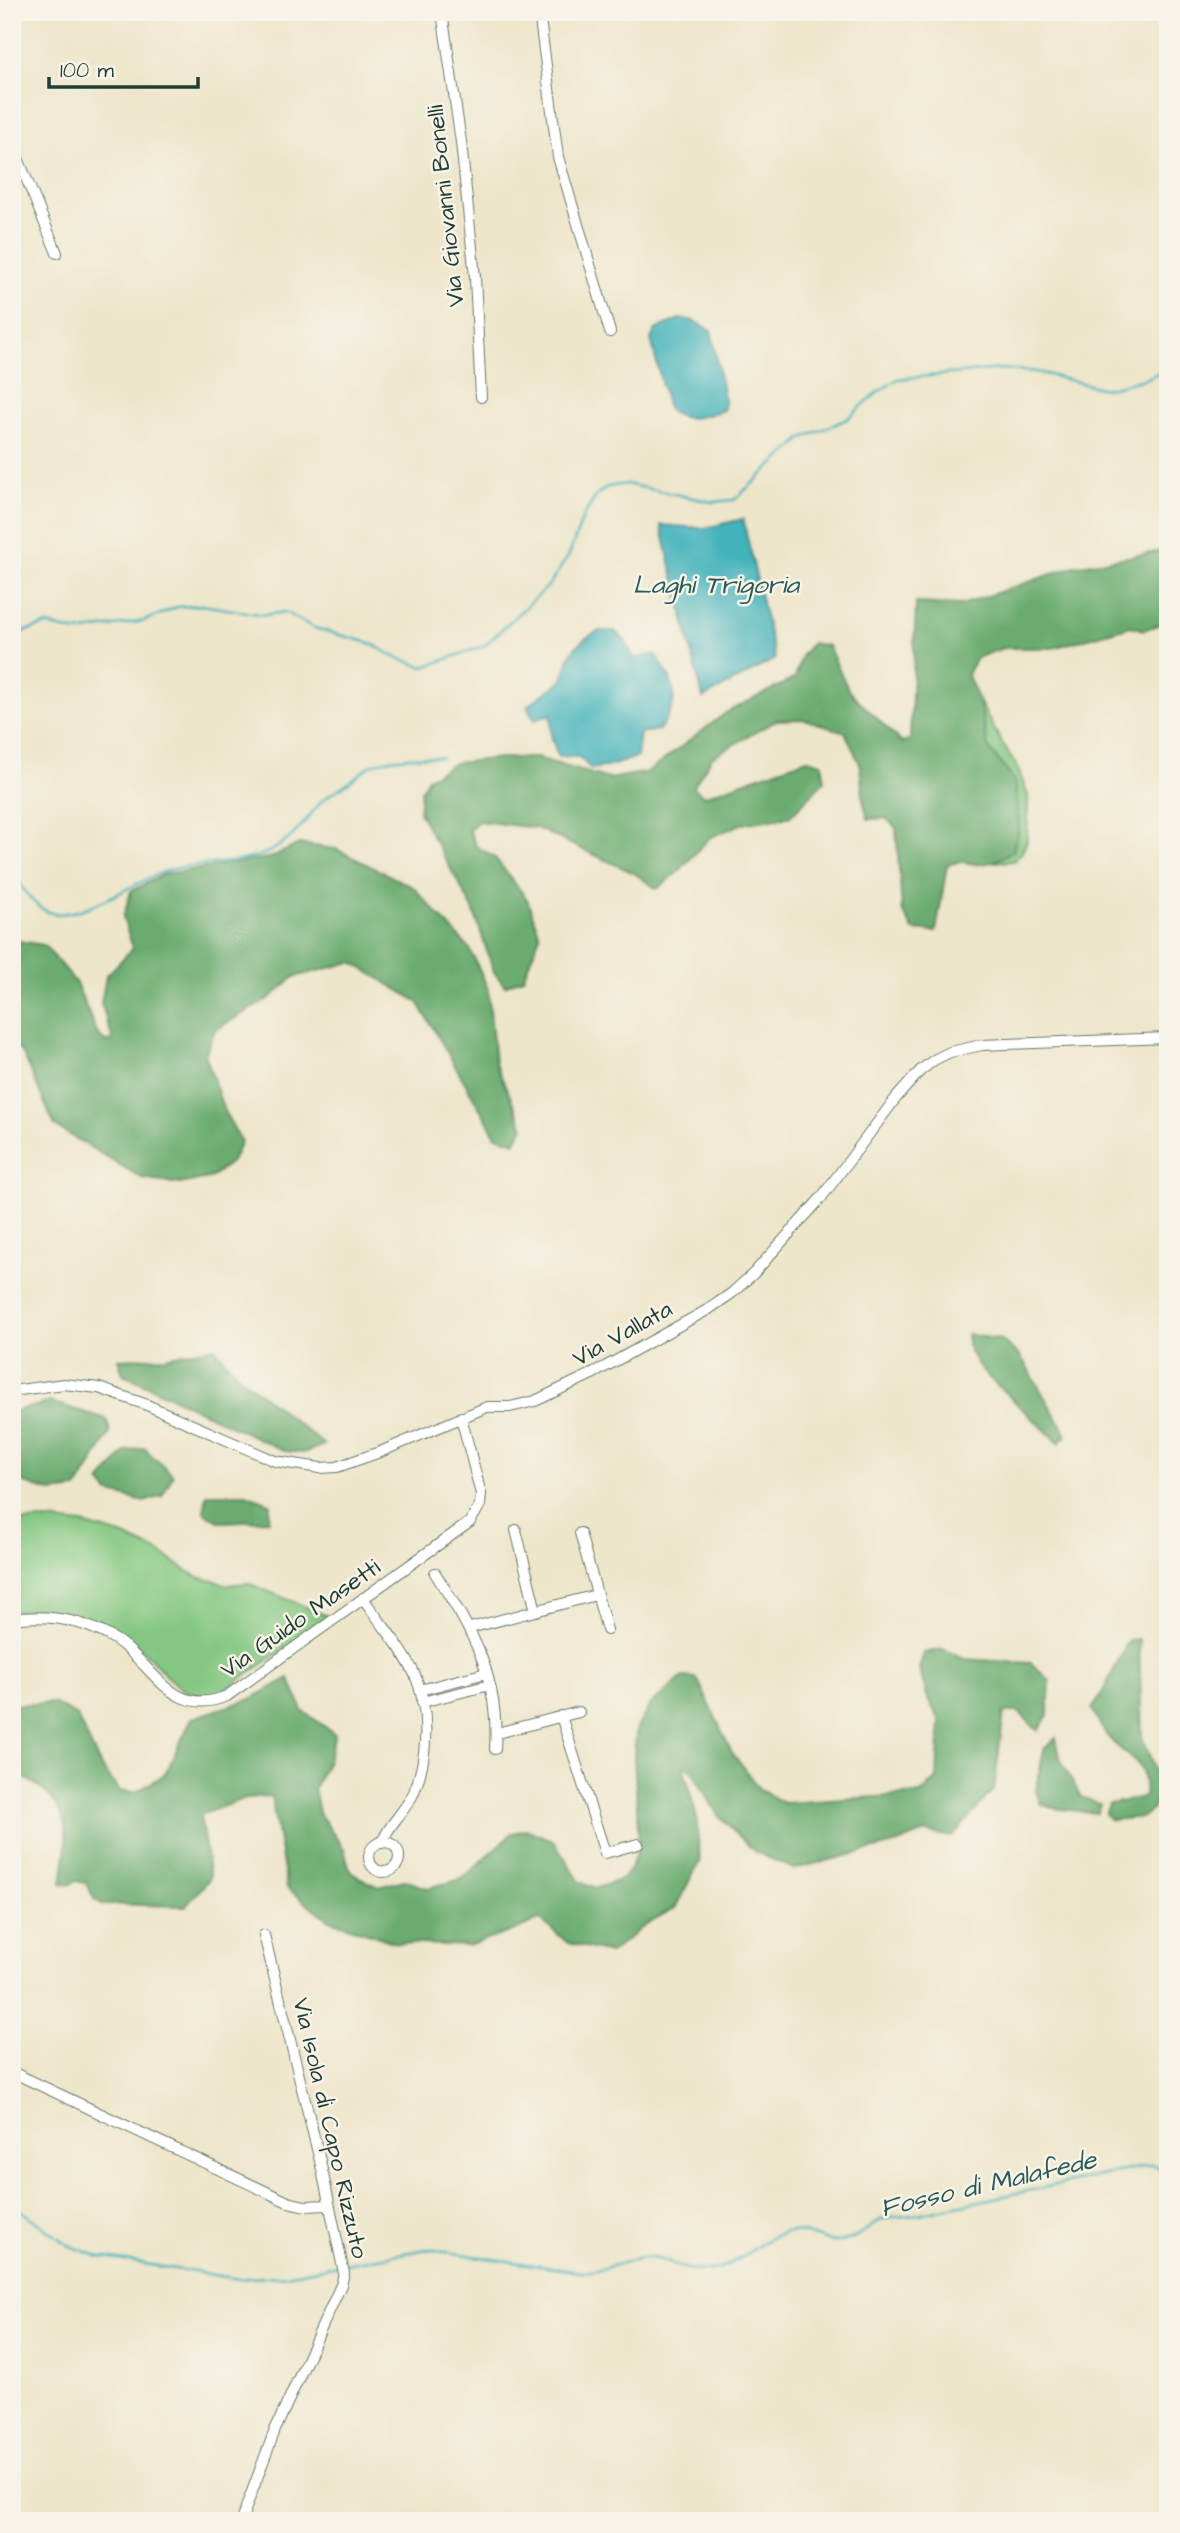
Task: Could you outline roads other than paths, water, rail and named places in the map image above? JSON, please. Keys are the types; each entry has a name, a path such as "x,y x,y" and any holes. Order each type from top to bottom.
{"street":[{"name":"Via Giovanni Bonelli","path":"442,12 461,142 475,277 481,397"},
{"path":"539,12 558,157 611,332"},
{"path":"12,144 57,253"},
{"name":"Via Vallata","path":"12,1391 64,1384 99,1388 146,1405 275,1461 306,1468 337,1467 487,1407 510,1407 561,1390 732,1293 754,1273 810,1211 896,1098 921,1070 938,1058 950,1052 982,1045 1168,1038"},
{"name":"Via Guido Masetti","path":"12,1619 52,1618 95,1629 130,1651 171,1692 189,1700 206,1701 234,1692 457,1532 476,1514 481,1494 479,1479 461,1417"},
{"path":"516,1530 536,1611"},
{"path":"580,1533 607,1630"},
{"path":"435,1573 470,1629 480,1651 497,1733 495,1749"},
{"path":"470,1629 596,1595"},
{"path":"363,1598 409,1663 422,1702 424,1742 417,1783 409,1802 385,1834 382,1843"},
{"path":"420,1690 486,1673"},
{"path":"422,1702 489,1685"},
{"path":"497,1733 579,1712"},
{"path":"561,1716 605,1853 638,1844"},
{"name":"Via Isola di Capo Rizzuto","path":"241,2521 275,2430 342,2282 344,2271 321,2165 264,1935"},
{"path":"12,2072 288,2202 305,2206 328,2204"}],"water":[{"path":"679,319 691,320 711,330 725,403 723,410 688,418 668,410 651,339 655,330"},
{"name":"Laghi Trigoria","path":"743,519 775,659 703,698 661,525 705,528"},
{"path":"599,631 615,631 625,641 634,658 655,654 671,683 674,700 667,719 659,730 640,733 637,757 591,769 579,757 558,757 551,735 551,714 535,720 527,706 563,680 574,650 584,639"}],"waterway":[{"path":"12,635 46,625 78,632 144,621 177,607 202,605 264,615 285,612 314,628 370,643 395,657 424,667 484,646 549,585 569,555 583,517 597,495 607,487 626,484 712,502 734,500 803,438 847,419 878,392 898,379 1002,369 1037,372 1105,389 1148,378 1168,367"},
{"path":"12,872 39,907 52,913 78,911 161,873 266,853 290,838 326,798 372,765 397,758 441,757"},
{"name":"Fosso di Malafede","path":"345,2264 427,2249 580,2272 643,2258 694,2270 716,2269 735,2261 769,2239 787,2232 830,2241 844,2241 888,2218 1152,2165 1168,2169"},
{"name":"Fosso di Malafede","path":"12,2204 68,2245 100,2257 239,2279 280,2276 338,2265"}]}
